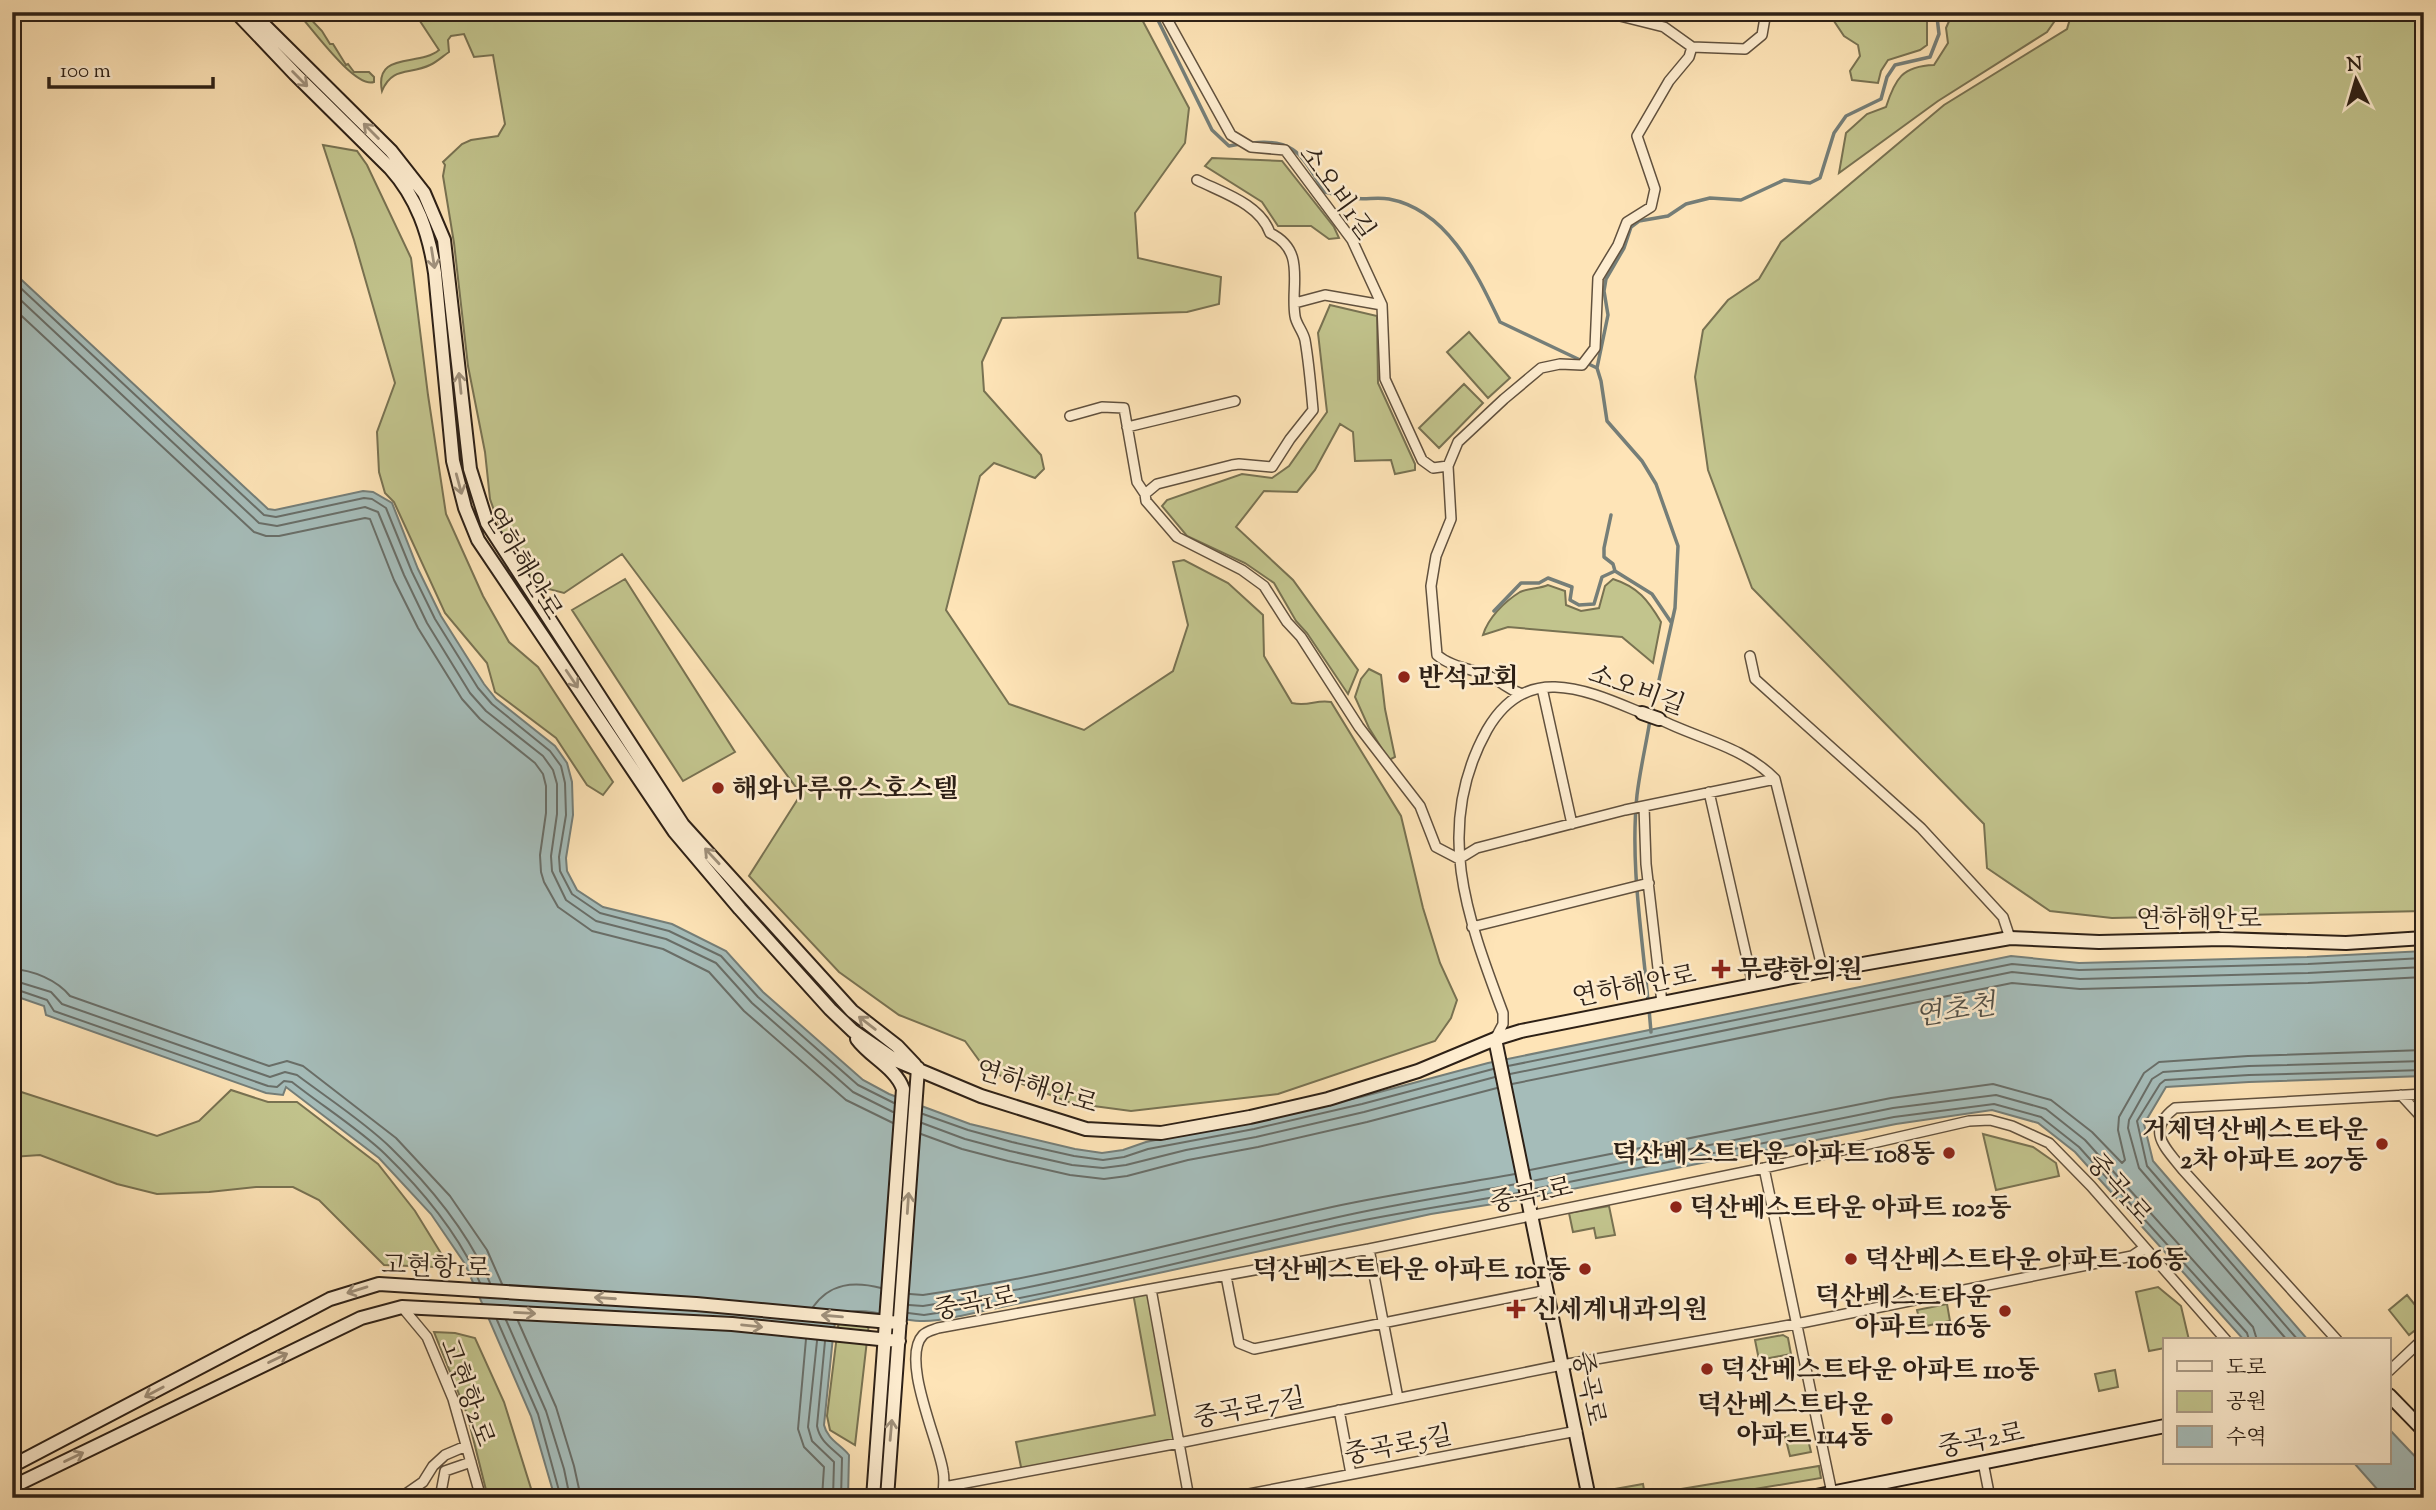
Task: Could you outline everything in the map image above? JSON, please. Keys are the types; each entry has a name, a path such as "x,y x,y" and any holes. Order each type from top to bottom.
{"street":[{"name":"연하해안로","path":"236,12 295,75 390,167 416,204 430,244 435,273 453,461 465,508 478,540 674,831 830,1009 853,1031 895,1060 981,1096 1086,1129 1161,1133 1328,1099 1496,1045 1521,1031 1824,971 2010,939 2098,942 2222,939 2346,943 2424,938"},
{"name":"연하해안로","path":"251,12 391,151 424,192 444,240 470,469 487,523 684,825 852,1012 897,1046 918,1068"},
{"name":"소오비1길","path":"1163,12 1231,135 1251,147 1284,150 1352,240 1382,305 1385,379 1422,460 1433,468 1448,466"},
{"path":"1604,12 1664,27 1692,47 1745,49 1762,35 1766,12"},
{"path":"1522,694 1507,689 1487,675 1446,663 1437,655 1431,586 1436,555 1451,519 1448,466 1458,442 1541,369 1560,364 1582,365 1595,348 1598,278 1618,245 1627,222 1651,207 1655,189 1637,136 1669,81 1689,57 1692,47"},
{"path":"1145,494 1157,484 1232,465 1272,467 1313,410 1303,329 1295,318 1294,261 1280,238 1270,233 1266,221 1258,212 1196,180"},
{"path":"1295,303 1325,295 1382,305"},
{"path":"1127,427 1235,401"},
{"path":"1070,416 1102,407 1124,408 1137,482 1146,501 1177,537 1242,570 1264,586 1287,622 1301,637 1359,727 1420,806 1436,847 1459,859 1477,848 1625,810 1775,779 1824,971"},
{"path":"1750,656 1755,679 1921,828 2003,917 2010,939"},
{"path":"1542,688 1572,824"},
{"name":"소오비길","path":"1496,1045 1503,1024 1503,1013 1472,927 1459,859 1463,788 1477,749 1494,717 1508,701 1542,688 1579,690 1659,719 1744,755 1756,761 1775,779"},
{"path":"1709,792 1753,985"},
{"path":"1644,806 1662,1003"},
{"path":"1472,927 1649,883"},
{"path":"853,1031 869,1053 888,1068 903,1086 885,1321 892,1340 887,1498"},
{"name":"중곡로","path":"1496,1045 1589,1498"},
{"path":"873,1498 892,1340 900,1323 918,1068"},
{"path":"2335,1338 2183,1170 2161,1141 2159,1127 2163,1117 2175,1108 2424,1094"},
{"path":"2401,1095 2424,1120"},
{"name":"중곡1로","path":"943,1498 944,1472 925,1410 918,1376 918,1343 924,1333 938,1328 1369,1249 1531,1210 1764,1168 1969,1121 1990,1120 2031,1132 2049,1143 2224,1338"},
{"path":"1764,1168 1832,1493"},
{"name":"중곡로7길","path":"944,1487 1179,1443 1562,1365 1796,1324 2132,1256 2144,1248"},
{"path":"1369,1249 1398,1398"},
{"path":"1226,1276 1239,1343 1254,1349 1547,1290"},
{"name":"고현항1로","path":"12,1466 330,1299 379,1284 696,1304 900,1323"},
{"path":"1151,1289 1189,1498"},
{"name":"고현항1로","path":"12,1487 360,1318 402,1307 732,1324 892,1340"},
{"name":"고현항2로","path":"402,1307 427,1337 453,1399 481,1498"},
{"path":"2390,1370 2424,1338"},
{"path":"2390,1396 2424,1431"},
{"path":"1339,1410 1351,1474"},
{"name":"중곡2로","path":"1806,1498 2163,1426"},
{"name":"중곡로5길","path":"1228,1498 1577,1431"},
{"path":"400,1498 423,1482 444,1455 466,1446"},
{"path":"440,1498 445,1471 471,1462"},
{"path":"1983,1462 1990,1498"}],"green space":[{"path":"297,12 304,12 322,31 346,65 354,72 369,72 374,77 374,82 366,82 345,67"},
{"path":"414,12 1138,12 1189,108 1185,143 1135,213 1138,258 1221,277 1219,304 1187,312 1002,318 982,362 984,391 1041,455 1044,469 1035,478 994,463 980,476 946,610 1009,704 1084,730 1173,671 1188,625 1173,562 1184,560 1228,583 1263,615 1264,656 1292,703 1331,702 1401,816 1423,908 1440,963 1457,1000 1451,1018 1435,1041 1278,1094 1131,1111 1071,1103 986,1070 965,1041 899,1015 839,972 749,876 801,794 622,554 564,593 537,586 502,533 490,499 485,452 468,366 443,162 462,144 498,136 505,124 493,55 474,57 464,34 451,36 448,40 449,52 438,61 423,68 396,74 382,91 381,78 391,65 421,58 439,50"},
{"path":"1831,12 1931,12 1927,19 1927,45 1920,50 1888,60 1878,83 1852,80 1850,71 1860,56 1858,45 1844,36 1830,15"},
{"path":"1953,12 2061,12 2047,32 1938,101 1839,173 1846,133 1867,114 1886,107 1897,82 1907,71 1934,65 1948,43 1946,28"},
{"path":"2072,12 2424,12 2424,911 2112,918 2050,911 1987,868 1984,824 1752,588 1708,470 1695,377 1703,330 1728,300 1759,279 1781,242 1944,105 2067,29"},
{"path":"323,145 357,151 367,165 411,258 446,514 483,596 509,642 538,667 613,782 603,795 587,785 556,738 495,692 487,663 445,613 394,502 385,493 379,472 377,432 395,383 354,240"},
{"path":"1212,158 1282,161 1334,227 1339,238 1329,239 1311,226 1278,226 1262,202 1205,166"},
{"path":"1330,305 1377,316 1378,383 1415,464 1415,470 1395,474 1391,460 1355,461 1353,432 1340,424 1315,470 1297,492 1264,491 1236,527 1293,580 1358,670 1348,694 1296,621 1274,583 1245,563 1187,536 1162,506 1167,500 1242,474 1272,478 1289,466 1327,412 1318,333"},
{"path":"1469,332 1510,378 1488,398 1447,352"},
{"path":"1464,384 1483,403 1439,448 1419,428"},
{"path":"625,579 735,752 683,781 572,610"},
{"path":"1613,579 1642,595 1661,622 1653,663 1622,637 1508,627 1483,635 1497,611 1520,592 1548,585 1565,591 1566,605 1581,611 1599,608 1605,586"},
{"path":"1369,669 1381,675 1395,757 1389,760 1369,728 1355,697 1361,679"},
{"path":"12,1089 157,1136 199,1121 231,1090 268,1102 297,1102 378,1164 415,1211 447,1263 437,1267 384,1265 319,1200 293,1187 157,1194 117,1184 40,1155 12,1157"},
{"path":"1983,1134 2033,1147 2056,1163 2059,1176 1996,1190"},
{"path":"1609,1206 1615,1235 1596,1238 1594,1228 1573,1232 1569,1213"},
{"path":"2158,1287 2181,1306 2189,1338 2163,1338 2163,1348 2149,1351 2136,1292"},
{"path":"1151,1289 1179,1443 1022,1472 1016,1442 1155,1415 1133,1293"},
{"path":"2407,1295 2424,1316 2424,1323 2409,1335 2389,1310"},
{"path":"1947,1304 1950,1321 1921,1327 1917,1310"},
{"path":"855,1311 870,1314 855,1445 830,1430 827,1416 839,1319"},
{"path":"434,1332 475,1338 504,1402 534,1498 488,1498 467,1414"},
{"path":"1783,1335 1788,1338 1791,1354 1759,1360 1755,1340"},
{"path":"2115,1370 2118,1387 2099,1391 2095,1374"},
{"path":"1806,1431 1811,1452 1790,1456 1785,1436"},
{"path":"1819,1466 1821,1478 1701,1498 1611,1498 1609,1490 1643,1484 1645,1495"}],"water":[{"name":"연초천","path":"12,271 268,509 275,510 363,491 373,492 392,503 418,569 441,616 484,684 496,699 555,746 567,763 572,782 573,815 566,858 567,871 577,890 603,907 672,924 726,951 763,992 863,1080 889,1094 970,1124 1075,1149 1102,1153 1123,1150 1146,1142 1361,1097 1488,1063 2011,956 2079,963 2424,951 2424,1076 2166,1087 2144,1124 2153,1161 2306,1338 2242,1338 2075,1152 2038,1123 1992,1110 1896,1124 1518,1200 1431,1214 942,1320 910,1320 859,1311 849,1313 840,1318 834,1327 824,1425 831,1438 849,1455 848,1498 555,1498 531,1416 465,1264 431,1214 379,1158 286,1087 283,1095 266,1093 46,1015 44,1006 12,995"},
{"path":"2390,1430 2424,1466 2424,1498 2385,1498 2355,1464 2390,1464"}],"waterway":[{"path":"1154,12 1212,130 1229,146 1240,144"},
{"path":"1652,712 1675,608 1678,546 1656,484 1642,461 1607,421 1597,368 1608,315 1604,291 1606,279 1624,248 1631,227 1639,221 1668,216 1686,204 1710,198 1741,200 1784,180 1810,183 1820,178 1834,133 1846,116 1881,99 1887,77 1895,65 1930,57 1939,34 1937,17 1940,12"},
{"path":"1252,143 1267,142 1289,147 1304,160 1325,192 1356,199 1389,199 1410,205 1428,216 1458,247 1500,322 1597,368"},
{"path":"1611,515 1604,557 1613,564 1615,571"},
{"path":"1494,611 1521,583 1539,583 1548,578 1572,587 1570,600 1579,605 1594,604 1602,577 1615,571 1652,594 1671,622"},
{"path":"1648,1001 1638,898 1635,821 1650,720"},
{"path":"1649,1009 1651,1032"}],"place":[{"name":"반석교회","path":"1404,677"},
{"name":"해와나루유스호스텔","path":"718,788"},
{"name":"무량한의원","path":"1721,969"},
{"name":"거제덕산베스트타운 2차 아파트 207동","path":"2382,1144"},
{"name":"덕산베스트타운 아파트 108동","path":"1949,1153"},
{"name":"덕산베스트타운 아파트 102동","path":"1676,1207"},
{"name":"덕산베스트타운 아파트 106동","path":"1851,1259"},
{"name":"덕산베스트타운 아파트 101동","path":"1585,1269"},
{"name":"신세계내과의원","path":"1516,1309"},
{"name":"덕산베스트타운 아파트 116동","path":"2005,1311"},
{"name":"덕산베스트타운 아파트 110동","path":"1707,1369"},
{"name":"덕산베스트타운 아파트 114동","path":"1887,1419"}]}
